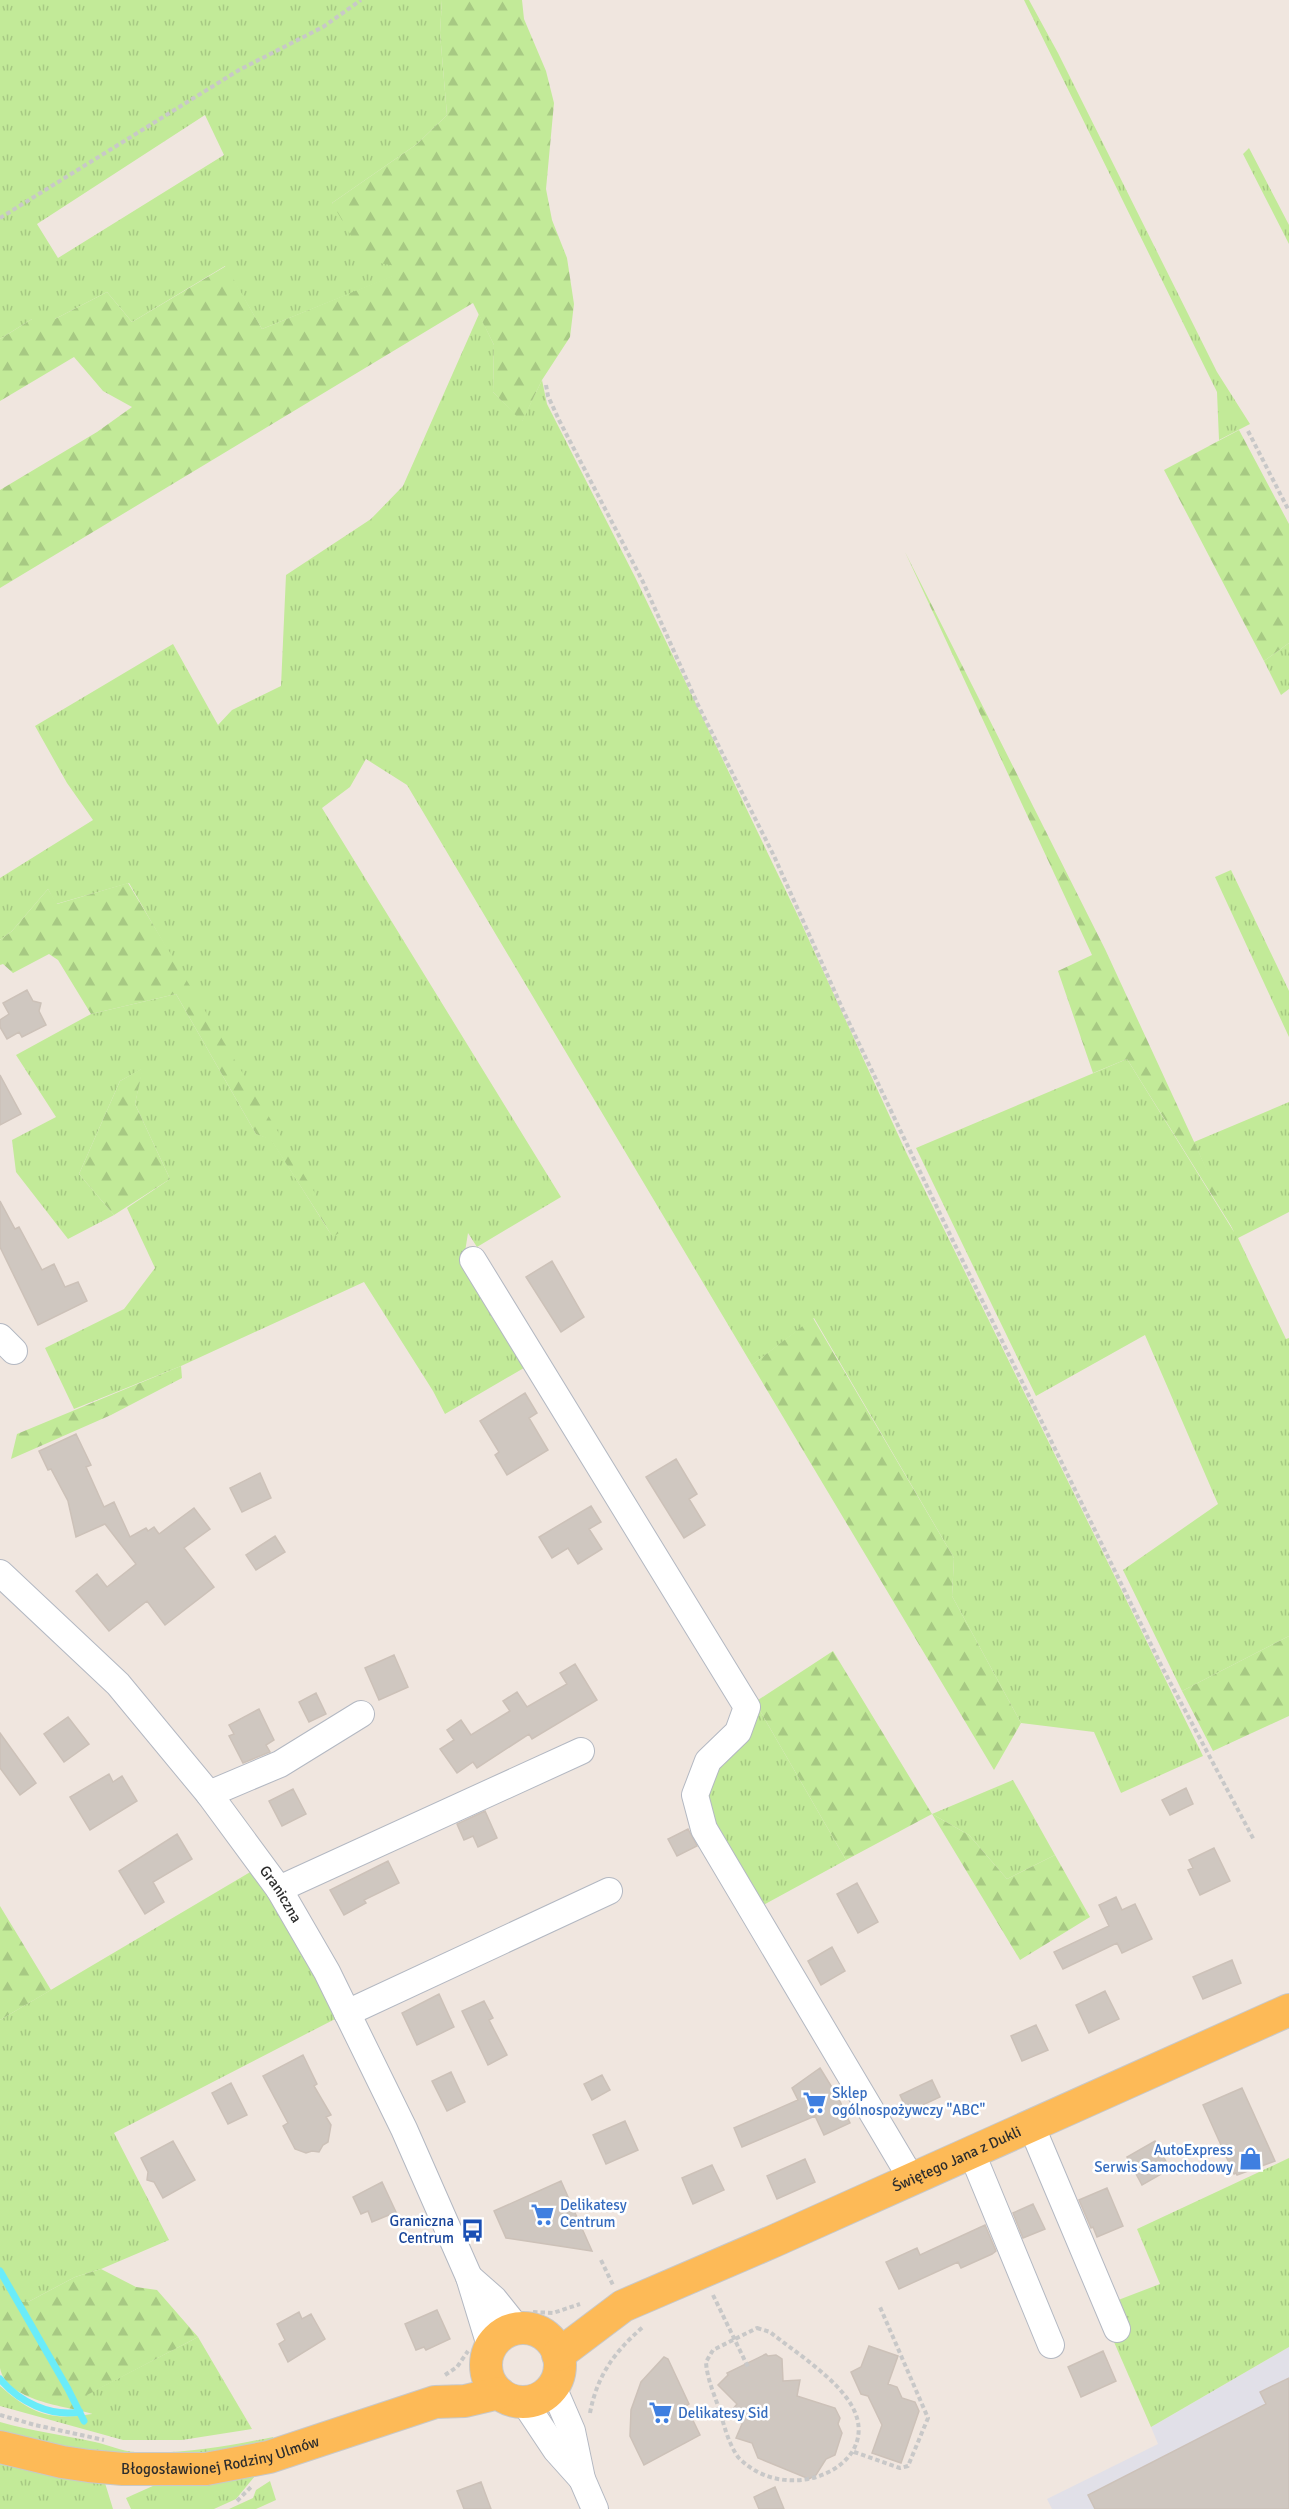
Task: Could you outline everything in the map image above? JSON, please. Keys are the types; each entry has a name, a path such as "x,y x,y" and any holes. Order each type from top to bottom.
{"main road":[{"name":"Świętego Jana z Dukli","path":"484,2371 505,2333 536,2332 628,2306 1289,2010"},
{"path":"484,2371 540,2398 553,2387 559,2374 536,2332"},
{"name":"Błogosławionej Rodziny Ulmów","path":"0,2447 41,2458 89,2466 123,2469 206,2469 269,2457 436,2390 465,2401 484,2371"}],"street":[{"path":"473,1260 747,1707 738,1732 708,1761 695,1795 704,1829 911,2178"},
{"name":"Graniczna","path":"0,1573 118,1684 209,1794 279,1889 327,1972 404,2129 469,2277 484,2371 582,2479"},
{"path":"209,1794 280,1764 361,1714"},
{"path":"279,1889 580,1751"},
{"path":"347,2013 609,1891"},
{"path":"1031,2125 1117,2329"},
{"path":"971,2151 1051,2345"},
{"name":"Graniczna","path":"469,2277 536,2332"},
{"path":"553,2387 572,2431 582,2479 595,2509"}],"path":[{"path":"0,218 238,70 323,27 361,0"},
{"path":"546,385 552,404 638,572 698,705 774,856 848,1021 954,1244 1163,1669 1254,1840"},
{"path":"1248,431 1289,511"},
{"path":"589,2421 597,2386 615,2353 628,2306 601,2260"},
{"path":"710,2288 748,2367"},
{"path":"536,2332 553,2313 589,2300"},
{"path":"854,2452 900,2468 908,2466 928,2418 880,2307"},
{"path":"764,2481 748,2469 732,2448 706,2369 706,2362 711,2352 757,2328 765,2329 837,2386 849,2401 858,2420 854,2452 850,2460 828,2479"},
{"path":"436,2390 447,2375 484,2371"},
{"path":"0,2415 35,2426 111,2442"},
{"path":"237,2501 259,2480"}],"shaded area":[{"path":"1289,2347 1289,2509 1052,2509 1047,2499 1158,2444 1151,2427"}],"green space":[{"path":"0,0 442,0 440,33 447,115 417,144 332,203 411,269 262,329 225,266 132,322 107,292 55,319 32,319 0,339","holes":["205,115 224,155 58,258 37,224"]},
{"path":"442,0 522,0 524,19 546,71 554,103 546,189 552,220 567,258 574,304 570,337 542,380 522,422 493,392 494,345 473,303 0,588 0,490 97,432 132,407 103,391 74,357 0,401 0,339 32,319 55,319 107,292 132,322 226,266 262,329 409,269 365,260 332,203 417,144 447,115 440,33"},
{"path":"1024,0 1029,0 1058,53 1217,372 1250,424 1219,440 1217,392"},
{"path":"1249,148 1289,225 1289,244 1243,154"},
{"path":"479,314 494,345 493,392 522,421 542,380 547,404 635,577 798,916 906,1152 1203,1756 1121,1793 1094,1732 1021,1723 952,1596 954,1558 814,1318 752,1365 407,785 366,759 350,787 322,808 561,1197 477,1247 468,1233 464,1258 529,1365 445,1414 433,1391 364,1282 181,1366 74,1409 45,1348 124,1309 155,1268 127,1208 170,1179 135,1104 142,1069 120,1081 79,1174 114,1215 68,1239 16,1172 12,1140 56,1117 16,1055 91,1014 176,994 256,1134 271,1139 332,1236 129,883 56,904 48,889 12,931 0,940 0,878 93,820 67,783 35,726 173,644 218,725 232,710 281,686 286,575 371,519 403,486"},
{"path":"1239,430 1289,524 1289,643 1264,661 1164,470"},
{"path":"905,552 1105,949 1238,1237 1127,1059 1093,1073 1058,971 1092,955"},
{"path":"1289,643 1289,689 1281,695 1264,661"},
{"path":"1231,870 1289,991 1289,1037 1215,877"},
{"path":"128,883 339,1233 333,1237 271,1140 256,1134 176,994 91,1014 58,960 49,954 13,973 3,964 0,965 0,940 12,931 48,889 57,904"},
{"path":"1127,1059 1234,1232 1194,1142 1289,1102 1289,1212 1238,1238 1286,1339 1289,1338 1289,1636 1182,1691 1123,1570 1218,1504 1145,1335 1036,1396 916,1148"},
{"path":"143,1068 135,1104 170,1179 114,1215 79,1174 120,1081"},
{"path":"813,1318 954,1558 952,1596 1021,1723 994,1770 752,1365"},
{"path":"181,1366 182,1378 111,1415 11,1459 17,1434"},
{"path":"1289,1636 1289,1716 1213,1751 1182,1691"},
{"path":"833,1651 932,1814 846,1860 755,1702"},
{"path":"755,1702 846,1860 756,1909 723,1850 701,1792"},
{"path":"1013,1780 1055,1855 1007,1879 969,1835 932,1814"},
{"path":"932,1814 969,1835 1007,1879 1055,1855 1090,1917 1020,1960"},
{"path":"252,1871 301,1947 339,2017 114,2133 169,2240 101,2269 75,2277 28,2302 0,2302 0,2020"},
{"path":"0,1906 51,1990 0,2020"},
{"path":"1289,2158 1289,2347 1151,2427 1114,2342 1128,2336 1113,2302 1160,2284 1137,2229"},
{"path":"101,2269 136,2287 157,2290 198,2337 87,2395 93,2414 53,2405 13,2388 5,2379 0,2368 0,2302 28,2302 75,2277"},
{"path":"198,2337 252,2429 182,2440 123,2440 0,2406 0,2386 11,2396 42,2413 64,2417 92,2414 86,2395"},
{"path":"0,2422 135,2452 187,2451 273,2437 274,2441 192,2455 109,2454 27,2439 0,2431"},
{"path":"0,2464 66,2479 105,2483 113,2509 0,2509"},
{"path":"255,2476 236,2499 214,2509 131,2509 126,2498 155,2485 206,2483"},
{"path":"270,2481 276,2500 256,2509 229,2509 253,2498 256,2490"}],"building":[{"path":"27,990 33,1001 41,1003 39,1011 46,1025 22,1037 19,1032 7,1039 0,1027 0,1020 9,1014 3,1003"},
{"path":"0,1075 21,1114 0,1125"},
{"path":"0,1201 15,1229 19,1227 42,1270 54,1264 65,1287 78,1282 87,1301 38,1325 0,1247"},
{"path":"552,1261 584,1317 561,1332 526,1277"},
{"path":"525,1393 537,1413 529,1418 548,1450 507,1475 495,1455 499,1452 480,1421"},
{"path":"76,1434 91,1465 86,1467 104,1507 114,1502 130,1537 146,1528 148,1531 154,1527 159,1534 194,1508 210,1529 184,1548 214,1587 165,1625 147,1601 109,1631 76,1591 97,1574 107,1587 136,1564 105,1524 76,1537 68,1501 39,1451"},
{"path":"676,1459 697,1494 689,1499 705,1525 684,1538 646,1477"},
{"path":"260,1473 271,1498 242,1512 230,1488"},
{"path":"591,1506 601,1522 589,1529 602,1549 578,1564 568,1548 552,1558 539,1537"},
{"path":"275,1536 285,1552 256,1570 246,1555"},
{"path":"394,1655 408,1687 379,1700 365,1668"},
{"path":"575,1664 597,1700 532,1739 529,1734 477,1768 473,1762 457,1773 440,1749 454,1740 447,1730 461,1720 471,1735 510,1711 503,1701 517,1692 527,1707 567,1684 560,1673"},
{"path":"316,1693 326,1714 309,1722 299,1702"},
{"path":"259,1709 274,1740 266,1745 270,1752 243,1763 229,1736 234,1734 229,1725"},
{"path":"68,1717 89,1744 64,1762 44,1734"},
{"path":"0,1733 36,1783 20,1795 0,1768"},
{"path":"109,1774 113,1782 122,1776 137,1801 90,1830 70,1797"},
{"path":"1186,1788 1193,1804 1170,1815 1162,1800"},
{"path":"293,1789 306,1814 282,1826 269,1801"},
{"path":"485,1811 497,1838 478,1847 473,1836 464,1840 457,1824"},
{"path":"688,1829 697,1846 677,1856 668,1839"},
{"path":"177,1834 192,1859 153,1882 164,1902 145,1914 119,1871"},
{"path":"1214,1848 1230,1881 1200,1895 1188,1870 1193,1868 1189,1860"},
{"path":"388,1861 399,1883 364,1900 366,1903 344,1915 330,1890"},
{"path":"857,1883 878,1922 858,1933 837,1894"},
{"path":"1116,1897 1122,1910 1135,1904 1152,1939 1122,1953 1117,1943 1063,1969 1054,1952 1109,1926 1099,1905"},
{"path":"832,1947 845,1971 821,1985 808,1961"},
{"path":"1232,1960 1241,1983 1203,1999 1193,1977"},
{"path":"1105,1991 1119,2019 1089,2033 1076,2005"},
{"path":"439,1994 454,2027 417,2045 402,2013"},
{"path":"484,2001 493,2018 489,2020 507,2055 488,2065 462,2011"},
{"path":"1036,2025 1048,2050 1022,2061 1011,2036"},
{"path":"303,2055 317,2084 314,2086 331,2115 326,2117 331,2125 328,2142 319,2152 306,2153 295,2149 283,2126 288,2123 263,2076"},
{"path":"820,2068 838,2097 850,2123 824,2135 815,2116 742,2147 734,2128 798,2100 792,2088"},
{"path":"451,2072 465,2102 447,2111 432,2081"},
{"path":"602,2075 610,2090 592,2100 584,2084"},
{"path":"932,2080 940,2097 908,2112 900,2095"},
{"path":"231,2083 247,2115 228,2124 212,2093"},
{"path":"1242,2088 1275,2161 1237,2175 1234,2174 1203,2105"},
{"path":"625,2121 638,2150 606,2164 593,2135"},
{"path":"173,2141 195,2180 163,2198 154,2182 147,2180 148,2172 141,2158"},
{"path":"1155,2141 1170,2169 1142,2185 1127,2157"},
{"path":"805,2159 815,2182 777,2199 767,2176"},
{"path":"712,2165 724,2190 693,2204 682,2178"},
{"path":"561,2181 592,2251 506,2238 494,2211"},
{"path":"382,2182 396,2212 372,2222 368,2211 361,2214 353,2197"},
{"path":"1107,2188 1123,2226 1097,2237 1079,2200"},
{"path":"1033,2204 1045,2229 1023,2238 1013,2213"},
{"path":"985,2225 996,2251 992,2254 961,2268 958,2262 899,2289 886,2262 917,2248 920,2255"},
{"path":"437,2310 450,2339 426,2350 424,2347 416,2350 405,2324"},
{"path":"299,2312 302,2319 311,2314 325,2339 288,2362 279,2344 285,2340 277,2324"},
{"path":"869,2346 898,2356 888,2384 897,2387 902,2398 915,2402 919,2411 901,2463 872,2453 882,2425 868,2396 861,2394 851,2372 861,2367"},
{"path":"1103,2351 1116,2381 1081,2397 1068,2367"},
{"path":"766,2354 776,2355 782,2359 783,2381 800,2380 797,2396 835,2408 840,2418 838,2424 842,2433 835,2455 826,2459 816,2475 809,2479 758,2458 752,2443 736,2438 742,2424 728,2415 737,2404 718,2385 728,2375 727,2373"},
{"name":"Delikatesy Sid","path":"664,2357 668,2359 689,2404 686,2406 700,2435 644,2465 630,2436 631,2410 641,2382"},
{"path":"1289,2378 1289,2509 1095,2509 1088,2495 1266,2404 1260,2392"},
{"path":"481,2482 491,2509 464,2509 457,2491"},
{"path":"775,2487 784,2509 759,2509 754,2497"}],"waterway":[{"path":"0,2271 84,2421"},
{"path":"0,2379 16,2395 36,2406 58,2412 80,2412"}],"place":[{"name":"Sklep ogólnospożywczy \"ABC\"","path":"814,2102"},
{"name":"AutoExpress Serwis Samochodowy","path":"1251,2159"},
{"name":"Delikatesy Centrum","path":"542,2214"},
{"name":"Graniczna Centrum","path":"472,2230"},
{"name":"Delikatesy Sid","path":"660,2413"}]}
